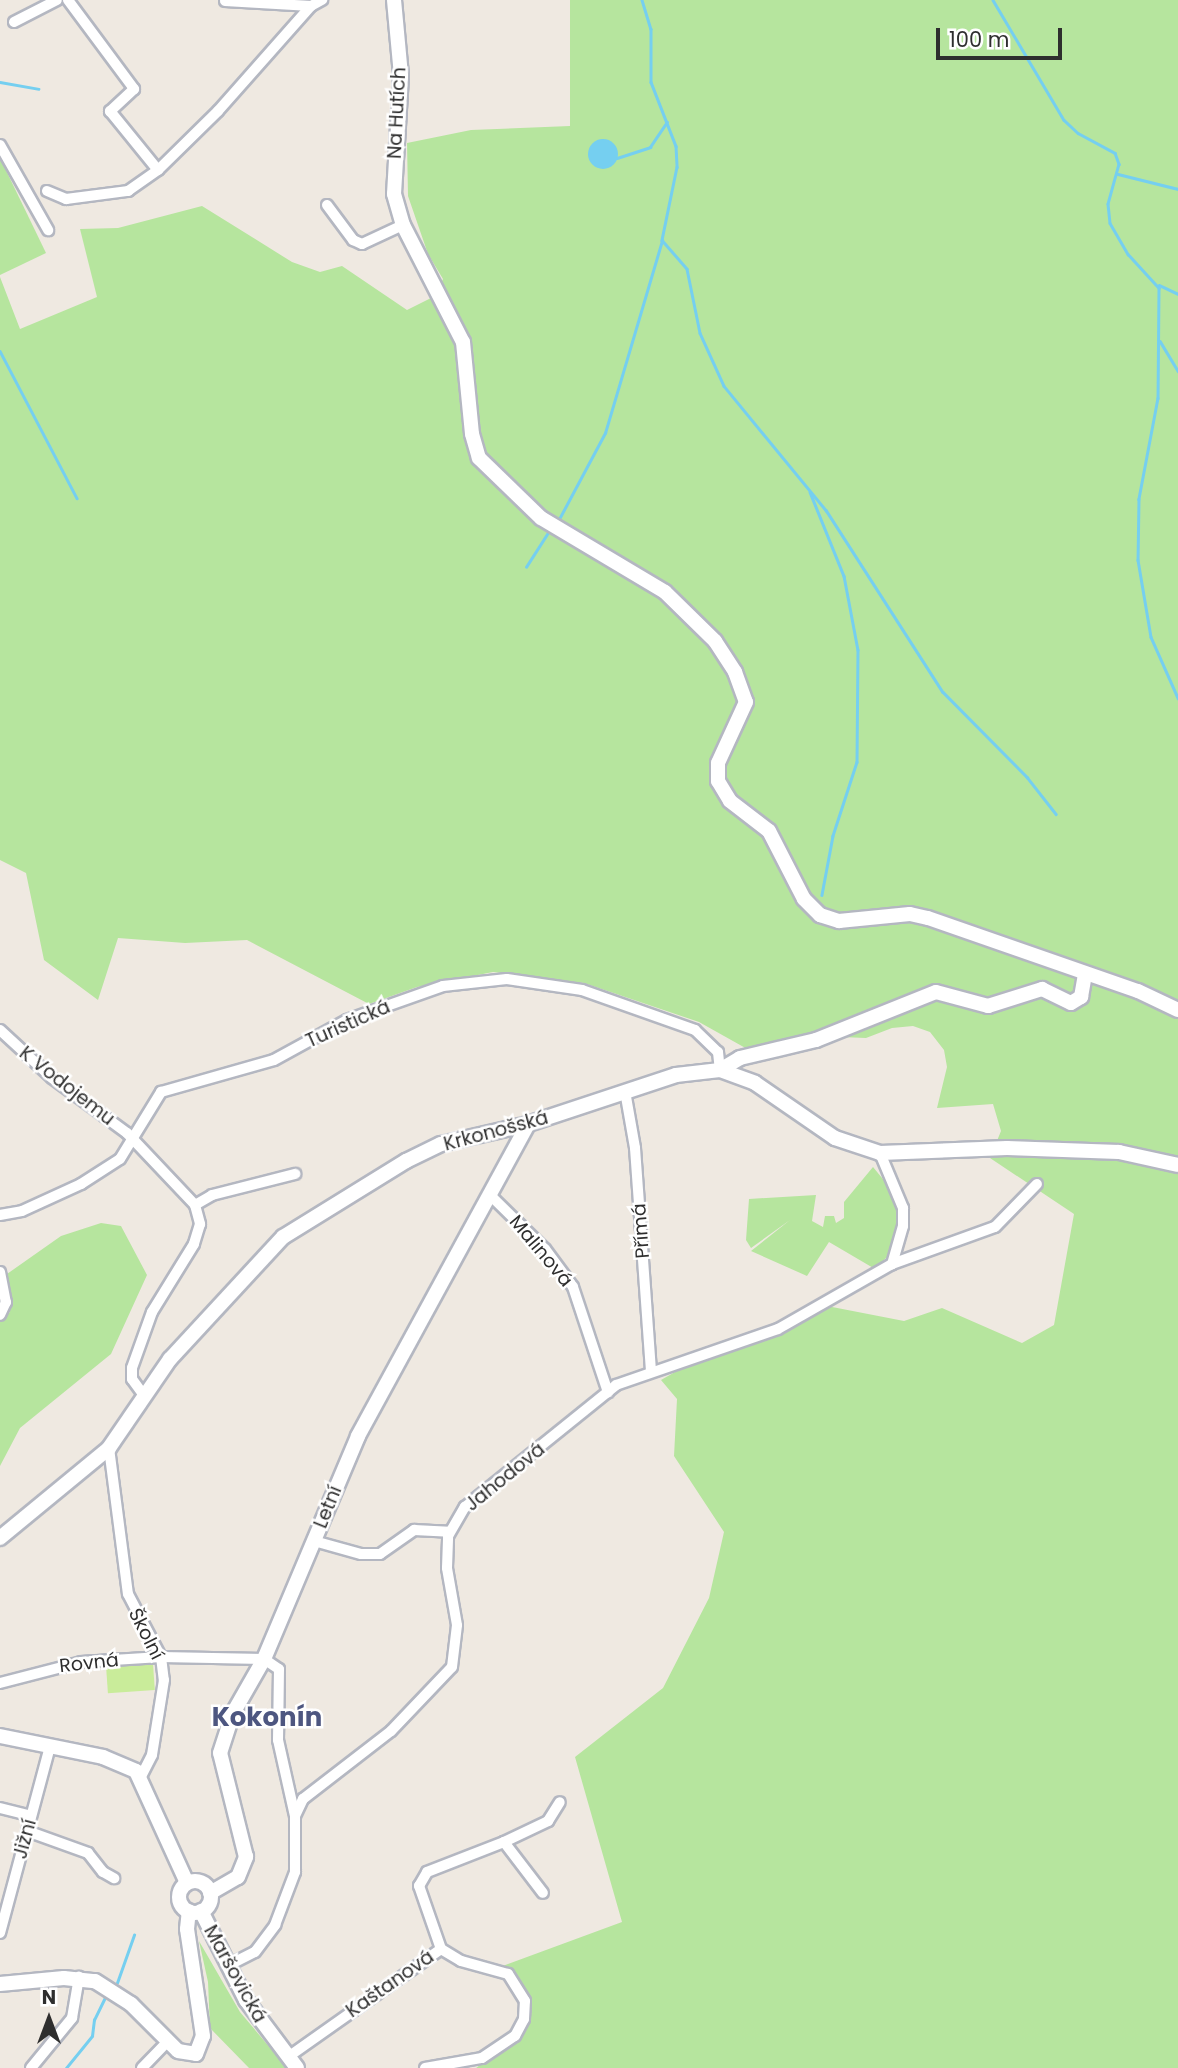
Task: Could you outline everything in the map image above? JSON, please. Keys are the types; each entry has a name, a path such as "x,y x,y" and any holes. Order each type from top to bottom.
{"street":[{"path":"14,22 57,0"},
{"path":"68,0 134,89 110,111 158,170"},
{"path":"47,191 66,199 128,191 158,170 218,111 311,5 322,0"},
{"name":"Na Hutích","path":"394,0 401,76 393,181 404,225 463,342 472,434 484,466 561,532 665,592 715,641 735,672 745,709 718,763 718,781 730,801 769,831 814,910 839,921 910,914 928,918 1085,975"},
{"path":"226,1 311,5"},
{"path":"0,145 48,230"},
{"path":"327,205 353,240 362,244 404,225"},
{"path":"720,1070 740,1058 816,1041 936,992 988,1006 1042,989 1072,1003 1081,996 1085,975 1138,991 1178,1010"},
{"name":"Turistická","path":"0,1215 22,1211 81,1184 120,1159 135,1141 161,1092 274,1060 347,1020 465,982 507,979 582,990 695,1030 718,1052 720,1070"},
{"name":"K Vodojemu","path":"0,1030 52,1078 135,1141 195,1205"},
{"name":"Krkonošská","path":"0,1538 109,1448 143,1394 170,1359 291,1232 429,1149 528,1124 676,1075 720,1070 755,1083 835,1138 880,1153 1007,1148 1119,1152 1178,1165"},
{"name":"Přímá","path":"625,1091 635,1149 650,1371"},
{"name":"Letní","path":"210,1893 233,1882 245,1864 246,1850 220,1753 232,1715 264,1659 358,1436 528,1124"},
{"path":"880,1153 903,1208 903,1226 892,1264"},
{"path":"143,1394 132,1379 132,1368 152,1312 194,1244 200,1224 195,1205 212,1195 295,1174"},
{"name":"Jahodová","path":"449,1532 465,1507 608,1392 650,1371 778,1329 892,1264 995,1227 1037,1184"},
{"name":"Malinová","path":"490,1195 545,1249 573,1287 608,1392"},
{"path":"0,1272 6,1302 0,1315"},
{"name":"Školní","path":"109,1448 130,1603 161,1657 164,1679 152,1755 141,1777"},
{"path":"295,1816 303,1799 391,1731 452,1667 457,1625 447,1569 449,1532 414,1530 380,1554 361,1554 314,1541"},
{"name":"Rovná","path":"0,1684 53,1666 161,1657 264,1659"},
{"path":"227,1966 256,1952 275,1925 295,1872 299,1851 295,1816 278,1740 279,1669 264,1659"},
{"path":"0,1736 125,1764 141,1777 187,1883 203,1883 210,1893"},
{"name":"Jižní","path":"0,1933 50,1746"},
{"path":"543,1894 504,1842 548,1821 561,1802"},
{"path":"0,1808 31,1816"},
{"path":"27,1831 88,1853 103,1872 114,1878"},
{"name":"Kaštanová","path":"292,2062 441,1949 420,1879 504,1842"},
{"name":"Maršovická","path":"187,1883 179,1895 195,1911 227,1966 292,2062"},
{"name":"Maršovická","path":"195,1911 209,1904 210,1893"},
{"path":"0,1984 79,1977 105,1986 131,2004 167,2042 191,2056 203,2045 187,1929 195,1911"},
{"path":"425,2068 482,2058 515,2036 524,2019 525,2001 508,1974 461,1961 441,1949"},
{"path":"31,2068 72,2018 79,1977"},
{"path":"142,2068 167,2042"}],"green space":[{"path":"570,0 1178,0 1178,2068 476,2068 516,2039 529,1999 513,1974 500,1967 622,1922 575,1757 663,1688 709,1598 724,1532 674,1456 677,1399 661,1380 682,1368 781,1334 827,1306 904,1321 942,1308 1022,1343 1054,1325 1074,1214 990,1158 1001,1131 993,1104 937,1108 947,1067 944,1050 930,1032 913,1026 892,1028 866,1038 816,1036 749,1050 699,1022 584,983 493,972 417,987 369,1004 247,940 185,943 118,938 98,1000 44,960 26,873 0,860 0,277 20,329 97,297 80,229 118,228 202,206 292,262 320,272 342,266 407,310 435,296 443,279 428,254 408,196 407,143 471,130 570,126"},
{"path":"0,158 46,253 0,275"},
{"path":"873,1167 896,1195 900,1219 892,1252 875,1269 829,1242 807,1276 751,1251 790,1220 751,1248 746,1240 749,1199 816,1195 812,1221 823,1227 825,1216 834,1216 836,1223 844,1218 844,1202"},
{"path":"101,1223 121,1226 147,1275 111,1354 20,1428 0,1466 0,1321 10,1312 7,1274 61,1236"},
{"path":"153,1664 155,1690 108,1693 106,1667"},
{"path":"199,1941 240,2012 287,2068 249,2068 210,2028 208,1982"}],"water":[{"path":"603,139 613,144 618,154 613,164 603,169 593,164 588,154 593,144"}],"waterway":[{"path":"642,0 651,29 651,82 676,146 677,167 662,240 687,269 700,333 724,386 826,510 943,692 1027,777 1056,814"},
{"path":"993,0 1064,120 1078,133 1115,153 1119,164 1108,204 1110,223 1128,254 1159,288 1158,398 1139,499 1138,560 1151,637 1178,698"},
{"path":"0,82 38,89"},
{"path":"617,158 650,147 667,122"},
{"path":"1118,174 1178,189"},
{"path":"558,521 605,433 662,240"},
{"path":"1159,285 1178,294"},
{"path":"1160,341 1178,371"},
{"path":"0,351 77,498"},
{"path":"810,492 844,576 858,650 857,762 833,836 822,895"},
{"path":"526,567 549,531"},
{"path":"117,1983 134,1935"},
{"path":"66,2068 92,2036 94,2020 106,1995"}],"district":[{"name":"Kokonín","path":"267,1718"}]}
